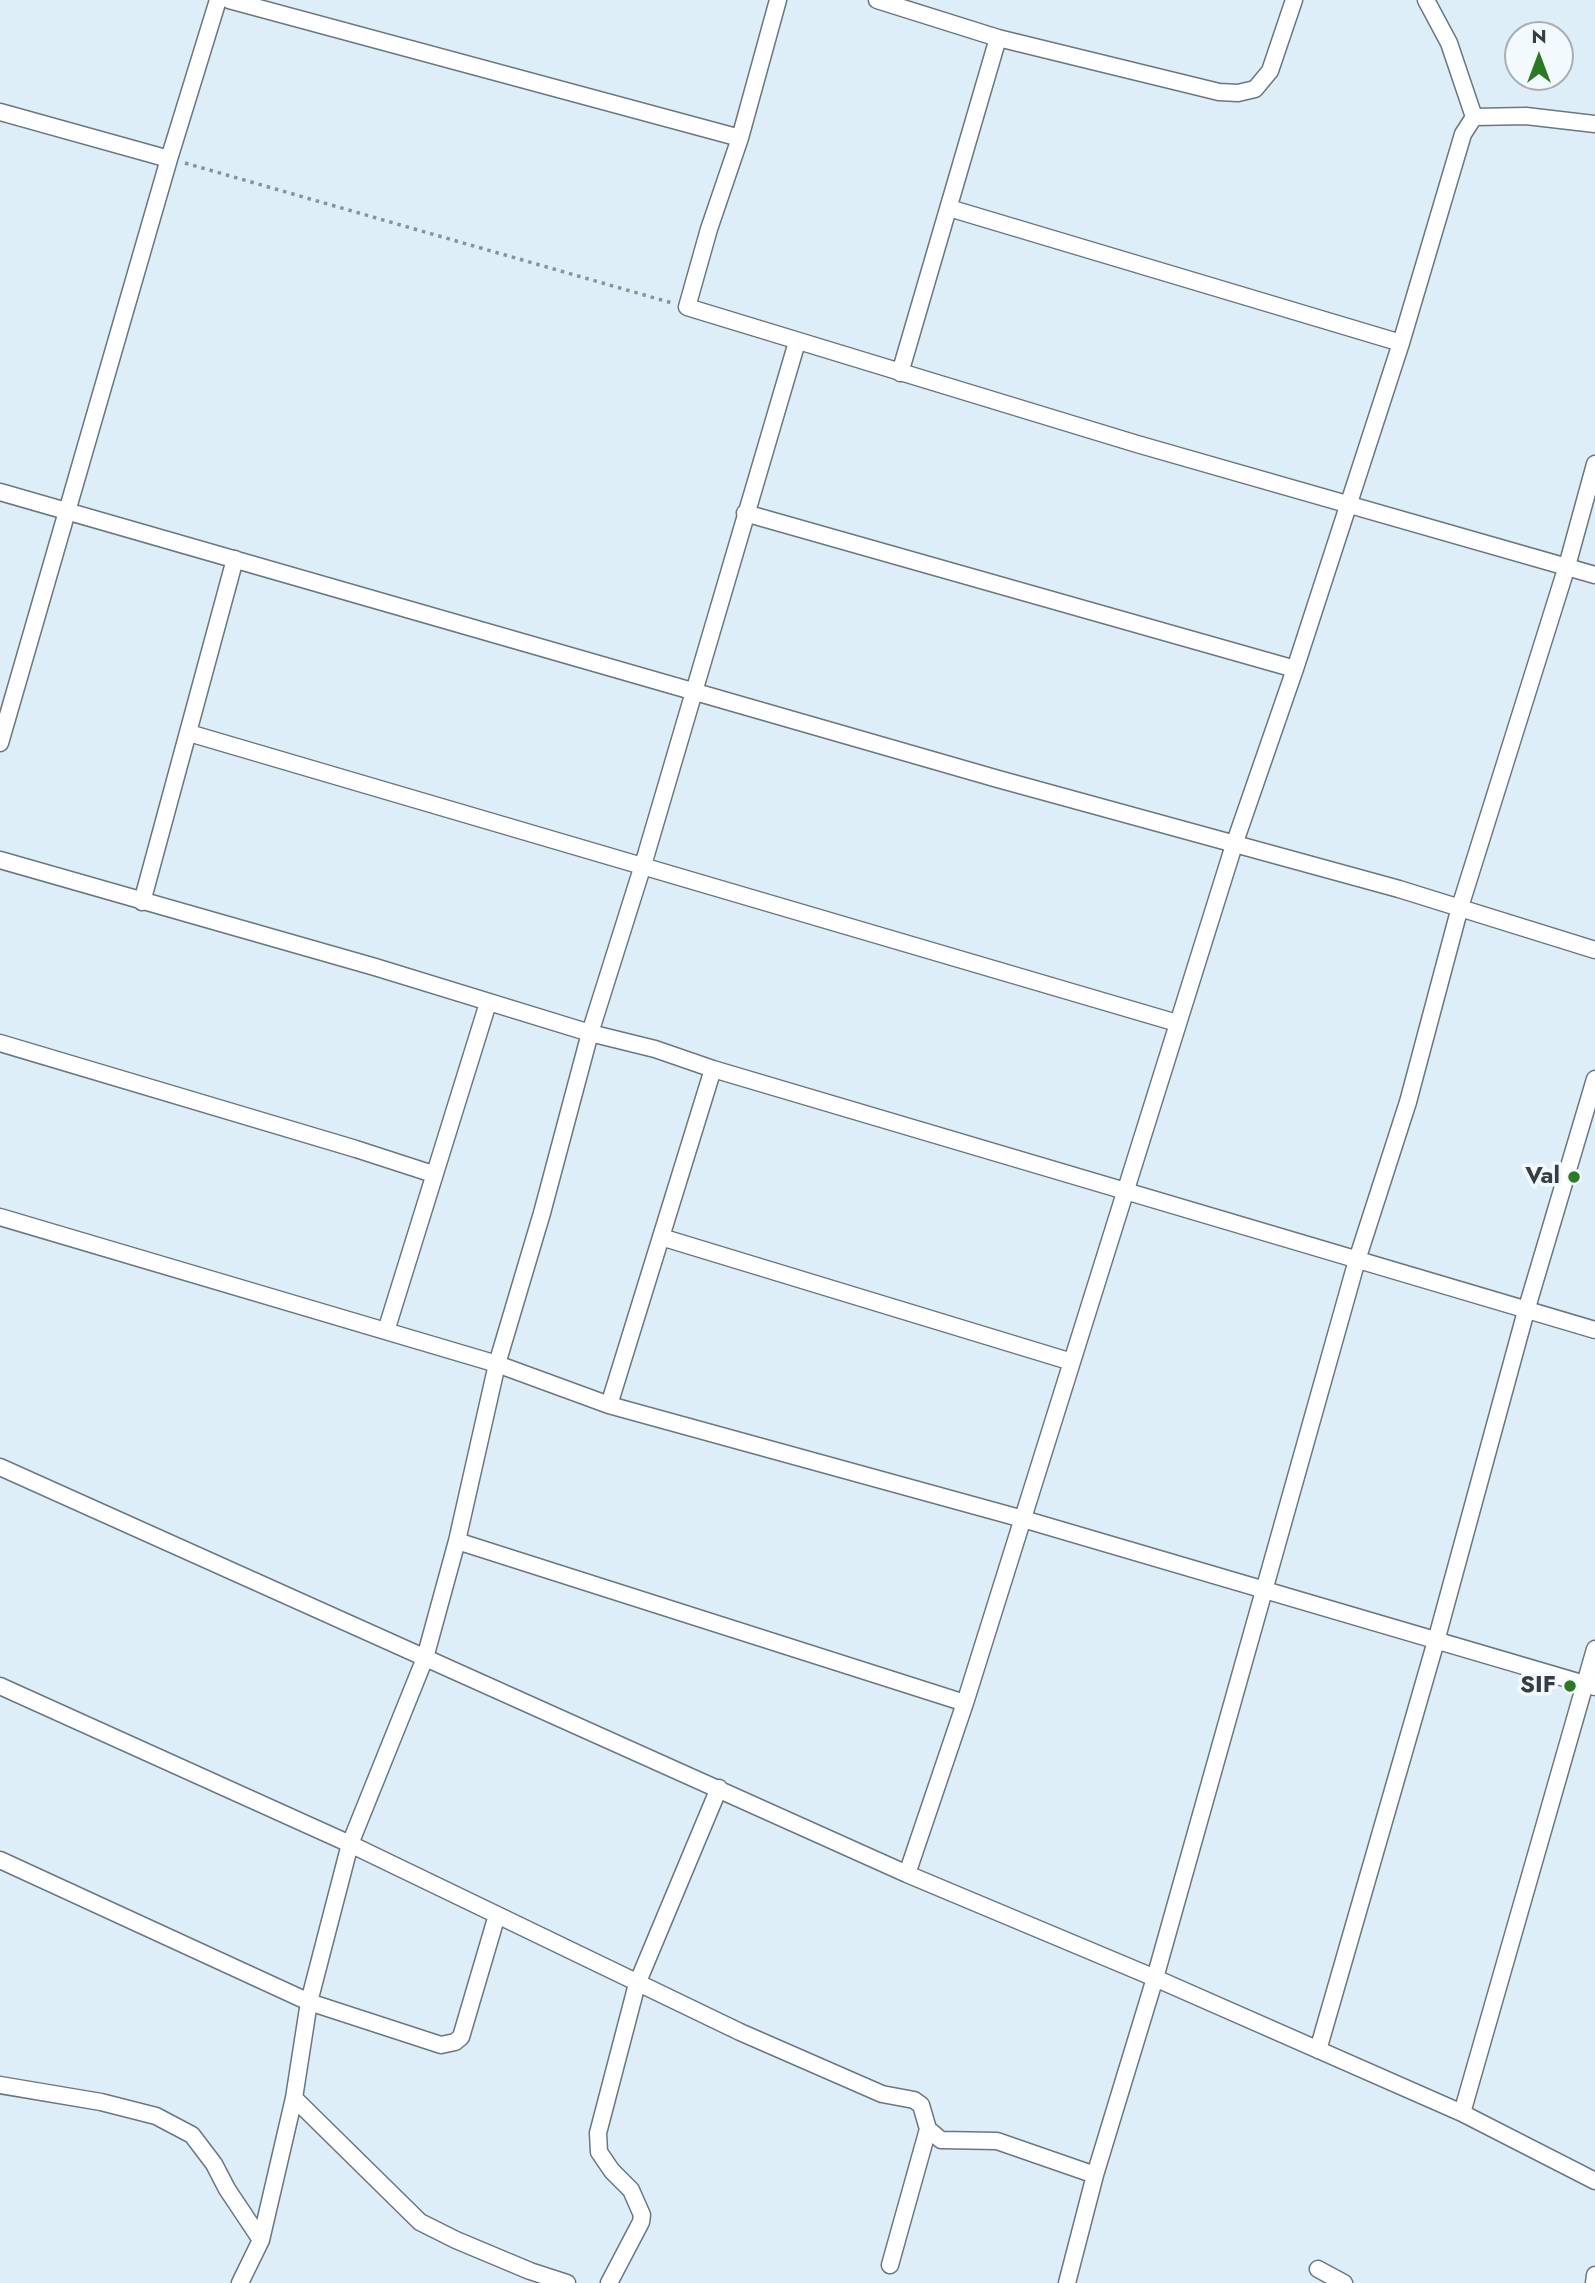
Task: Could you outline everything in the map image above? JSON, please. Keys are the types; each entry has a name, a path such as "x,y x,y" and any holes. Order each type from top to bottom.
{"street":[{"path":"0,743 169,159 218,0"},
{"path":"229,0 740,138"},
{"path":"778,0 740,138 709,229 687,307 1137,444 1595,575"},
{"path":"887,1 998,38 1219,92 1238,93 1255,89 1270,71 1294,0"},
{"path":"1426,0 1449,43 1474,117"},
{"path":"900,373 998,38"},
{"path":"0,130 2,113 169,159"},
{"path":"1474,117 1526,116 1595,124"},
{"path":"907,1874 965,1703 1234,845 1401,343 1463,134 1474,117"},
{"path":"949,208 1401,343"},
{"path":"240,2283 261,2240 294,2098 309,2002 350,1844 425,1658 457,1541 497,1364 542,1213 590,1033 643,865 797,342"},
{"path":"1067,2283 1095,2175 1154,1978 1357,1260 1408,1102 1460,907 1567,566 1595,464"},
{"path":"0,492 694,692 1460,907 1595,950"},
{"path":"745,513 1294,669"},
{"path":"142,902 235,559"},
{"path":"189,733 1177,1023"},
{"path":"0,860 375,967 590,1033 655,1049 713,1069 1526,1311 1595,1329"},
{"path":"386,1331 488,1003"},
{"path":"0,1043 433,1174"},
{"path":"609,1405 713,1069"},
{"path":"1318,2050 1436,1641 1526,1311 1595,1079"},
{"path":"0,1217 497,1364 609,1405 1023,1519 1590,1685"},
{"path":"661,1237 1072,1362"},
{"path":"0,1467 907,1874 1154,1978 1462,2113 1595,2181"},
{"path":"457,1541 965,1703"},
{"path":"1462,2113 1590,1685 1595,1650"},
{"path":"0,1686 350,1844 740,2032 882,2094 914,2100 921,2105 928,2129 890,2264"},
{"path":"609,2283 641,2222 642,2215 631,2190 612,2171 599,2152 598,2133 637,1984 719,1788"},
{"path":"0,1860 309,2002 434,2044 447,2045 461,2036 497,1915"},
{"path":"0,2085 101,2102 156,2116 192,2135 214,2164 261,2240"},
{"path":"294,2098 420,2222 528,2277 567,2283"},
{"path":"928,2129 941,2140 997,2141 1095,2175"},
{"path":"1318,2269 1344,2283"},
{"path":"1594,2283 1595,2275"}],"path":[{"path":"169,159 687,307"}],"place":[{"name":"Val","path":"1574,1177"},
{"name":"SIF","path":"1570,1686"}]}
